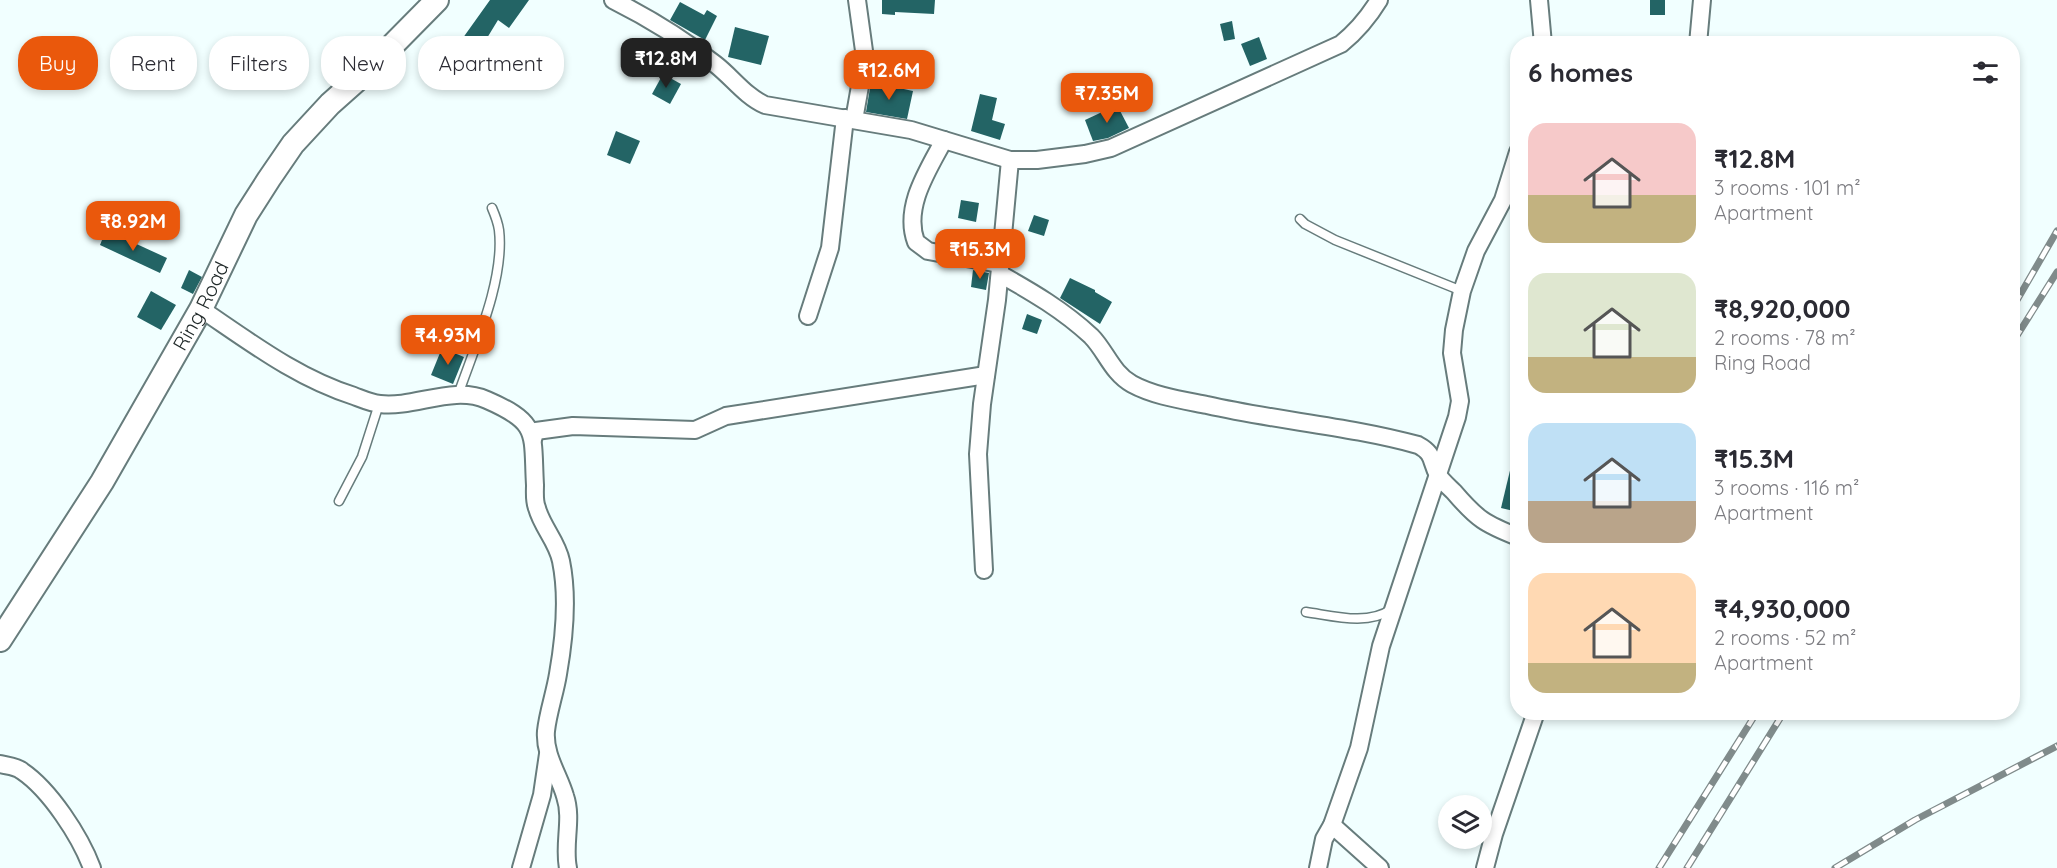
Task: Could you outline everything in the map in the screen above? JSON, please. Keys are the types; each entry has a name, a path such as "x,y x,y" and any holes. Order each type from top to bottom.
{"street":[{"name":"Ring Road","path":"0,640 102,482 201,309 246,215 293,144 330,104 366,72 437,0"},
{"path":"613,0 691,45 730,76 754,100 765,105 911,130 1010,160 1037,160 1111,148 1341,44 1356,32 1379,0"},
{"path":"808,316 830,248 850,119 865,58 857,0"},
{"path":"1539,0 1543,36"},
{"path":"1699,36 1702,0"},
{"path":"944,140 915,201 912,219 916,242 928,251 1000,269 1069,317 1092,337 1111,365 1124,379 1135,385 1167,396 1257,416 1306,421 1418,445 1428,450 1434,459 1438,474 1476,517 1510,534"},
{"path":"984,570 978,454 1000,269 1010,160"},
{"path":"1318,868 1324,839 1332,825 1359,748 1381,646 1457,417 1460,401 1452,353 1462,291 1476,251 1503,200 1510,178"},
{"path":"201,309 293,370 317,383 379,404 403,404 458,396 484,399 513,412 528,426 533,439 536,507 556,542 564,590 563,645 546,733 548,754 542,795 522,868"},
{"path":"533,439 536,431 573,426 695,430 726,416 986,375"},
{"path":"1485,868 1494,834 1533,720"},
{"path":"548,754 566,797 568,868"},
{"path":"0,764 23,771 57,806 78,836 92,868"},
{"path":"1332,825 1380,868"}],"lane":[{"path":"458,396 490,300 496,273 499,228 492,208"},
{"path":"1300,219 1335,240 1462,291"},
{"path":"339,501 362,457 379,404"},
{"path":"1306,612 1351,619 1377,617 1395,607"}],"building":[{"path":"490,0 529,0 509,28 498,20 488,36 464,36"},
{"path":"882,0 935,0 934,14 895,12 895,15 882,14"},
{"path":"1650,0 1665,0 1665,15 1650,15"},
{"path":"680,2 704,15 707,10 717,16 705,40 670,20"},
{"path":"1232,21 1235,39 1224,41 1220,24"},
{"path":"735,27 769,36 761,65 728,57"},
{"path":"1259,37 1267,59 1250,66 1241,44"},
{"path":"663,74 681,84 670,104 652,94"},
{"path":"871,82 913,91 907,119 866,112"},
{"path":"980,94 997,98 992,120 1005,124 1000,140 971,131"},
{"path":"1117,105 1129,128 1108,138 1093,141 1085,120"},
{"path":"616,131 640,141 630,164 607,155"},
{"path":"961,200 979,203 976,222 958,218"},
{"path":"163,204 177,210 170,226 156,221"},
{"path":"1034,215 1049,220 1044,236 1028,231"},
{"path":"106,230 167,258 160,273 100,245"},
{"path":"189,270 202,277 193,294 181,288"},
{"path":"973,270 989,273 986,290 971,287"},
{"path":"1070,278 1095,290 1112,302 1100,324 1060,298"},
{"path":"151,291 176,305 161,330 137,317"},
{"path":"1027,314 1042,320 1037,334 1022,329"},
{"path":"442,348 464,357 453,384 431,375"},
{"path":"1510,470 1510,510 1501,508"}],"railway":[{"path":"2020,295 2057,231"},
{"path":"2020,331 2057,272"},
{"path":"1659,868 1752,720"},
{"path":"1687,868 1779,720"},
{"path":"1835,868 1915,820 2057,746"}]}
